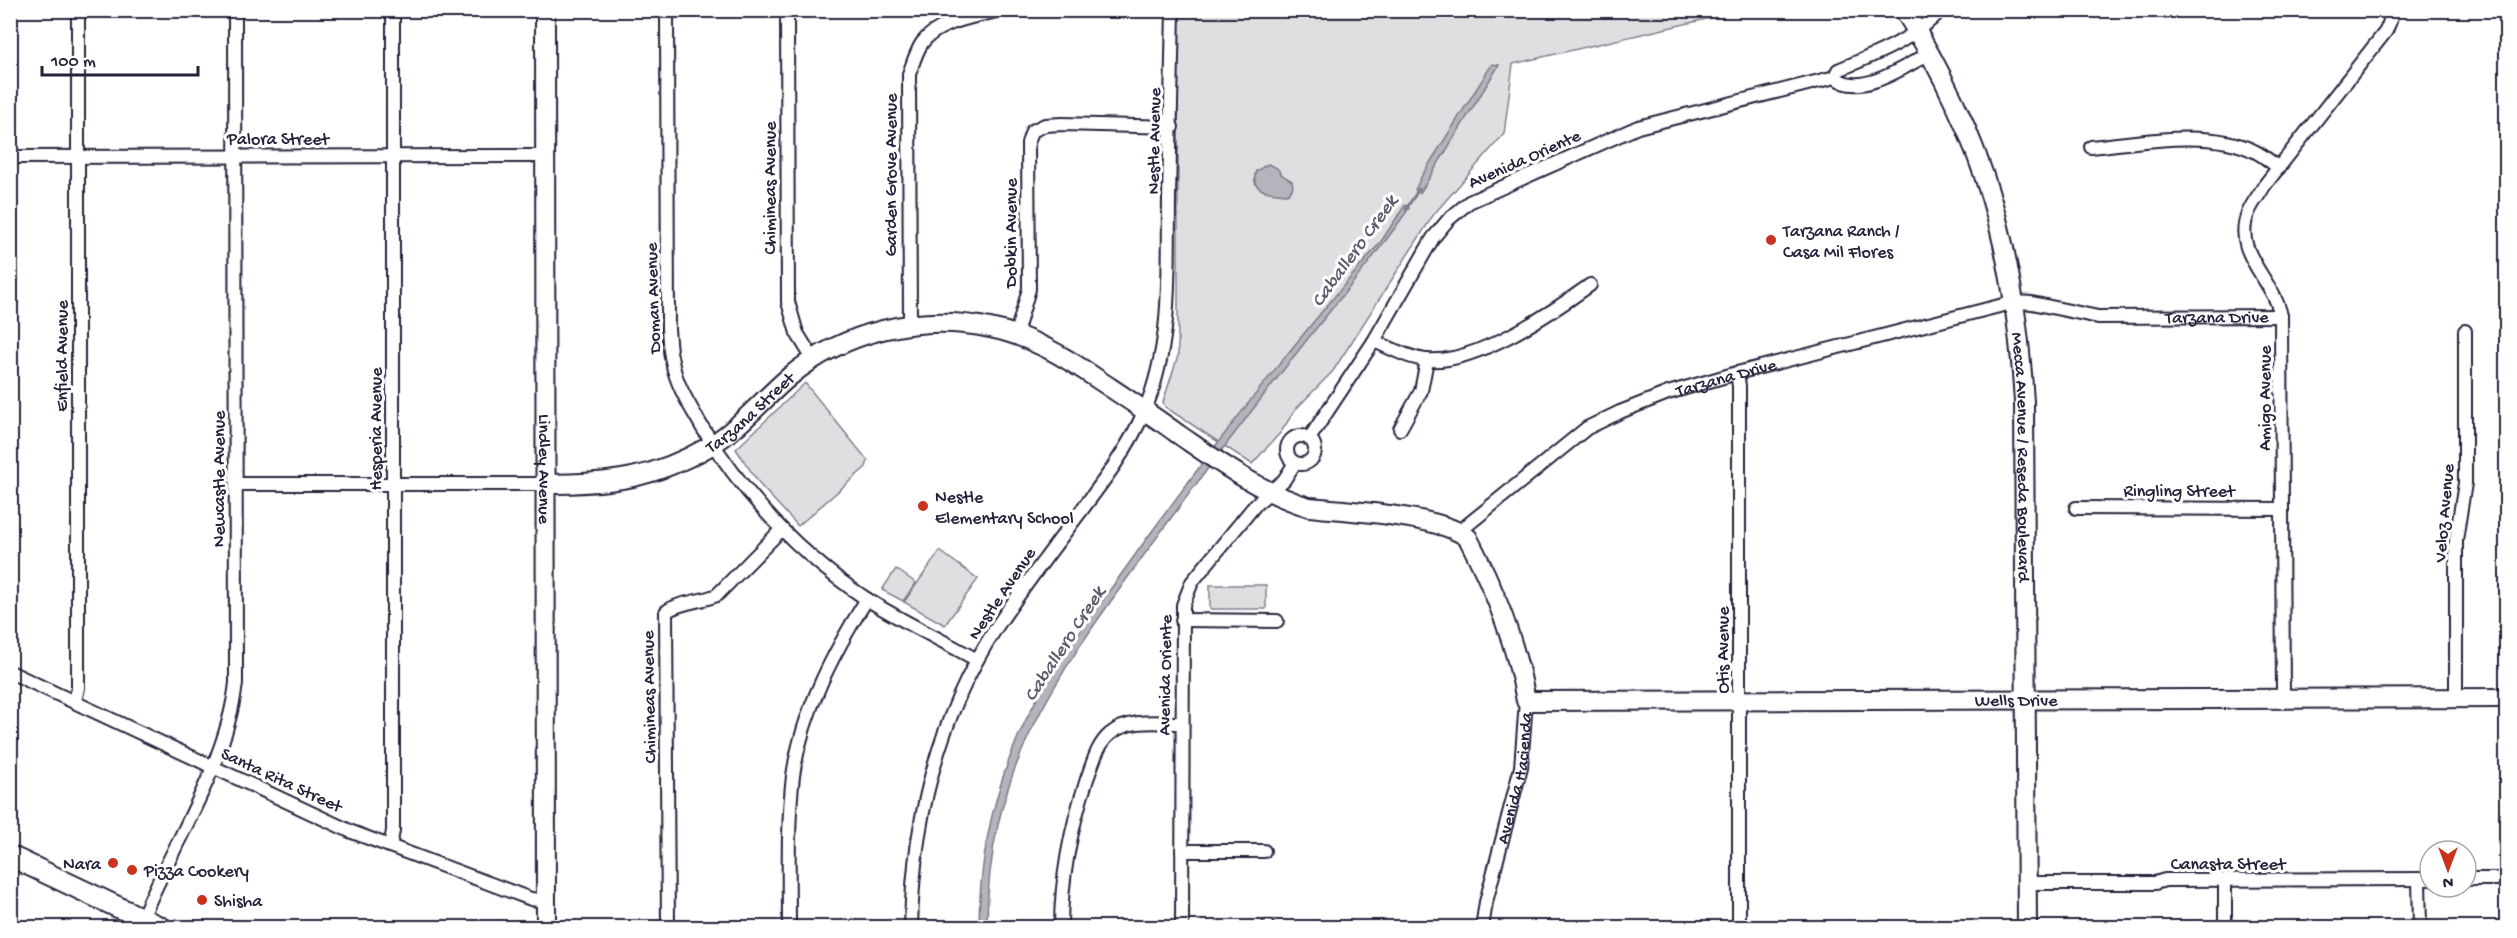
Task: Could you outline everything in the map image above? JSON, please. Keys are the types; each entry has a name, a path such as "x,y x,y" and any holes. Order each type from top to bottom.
{"main road":[{"path":"10,856 140,923 162,927"}],"street":[{"name":"Enfield Avenue","path":"75,701 78,688 78,10"},
{"name":"Newcastle Avenue","path":"140,923 227,732 236,683 235,10"},
{"name":"Hesperia Avenue","path":"390,846 393,831 393,10"},
{"name":"Lindley Avenue","path":"545,10 546,927"},
{"name":"Doman Avenue","path":"668,10 668,329 672,362 685,399 713,444 751,496 781,530 820,566 867,599 977,660"},
{"name":"Chimineas Avenue","path":"787,10 788,302 797,333 813,359"},
{"name":"Garden Grove Avenue","path":"910,324 909,74 918,50 932,33 946,26 1000,10"},
{"name":"Nestle Avenue","path":"911,927 913,868 919,828 929,782 947,725 977,660 997,626 1122,452 1145,411 1160,358 1167,309 1173,10"},
{"name":"Mecca Avenue / Reseda Boulevard","path":"1904,10 1930,53 1964,122 1985,174 2003,239 2015,302 2024,402 2027,927"},
{"name":"Avenida Oriente","path":"1835,77 1838,70 1870,57 1917,32 1941,10"},
{"name":"Amigo Avenue","path":"2283,698 2281,316 2275,296 2246,248 2245,230 2248,212 2279,168 2386,32 2391,10"},
{"name":"Avenida Oriente","path":"1835,77 1840,81 1865,84 1930,53"},
{"name":"Avenida Oriente","path":"1182,927 1183,605 1192,582 1256,504 1284,480 1295,463 1307,463 1313,457 1314,445 1309,439 1374,341 1432,238 1469,202 1638,127 1835,77"},
{"name":"Dobkin Avenue","path":"1016,334 1029,289 1028,142 1032,131 1046,124 1172,127"},
{"path":"2091,147 2169,140 2214,141 2235,144 2256,152 2279,168"},
{"name":"Palora Street","path":"10,157 545,156"},
{"path":"1374,341 1412,357 1426,360 1452,359 1474,352 1548,316 1590,285"},
{"name":"Tarzana Drive","path":"1460,531 1587,428 1668,393 1737,373 2015,302 2032,303 2098,317 2281,316"},
{"name":"Tarzana Street","path":"236,484 607,483 647,475 679,463 713,444 813,359 862,336 910,324 958,323 1016,334 1068,359 1219,461 1270,491"},
{"name":"Veloz Avenue","path":"2456,698 2456,540 2465,483 2465,331"},
{"path":"1400,429 1421,391 1426,360"},
{"name":"Otis Avenue","path":"1737,373 1739,398 1739,927"},
{"path":"1295,463 1287,452 1288,443 1295,437 1309,439"},
{"path":"1270,491 1309,507 1426,521 1460,531"},
{"name":"Ringling Street","path":"2076,508 2282,508"},
{"name":"Chimineas Avenue","path":"668,927 666,612 671,607 704,601 717,595 781,530"},
{"name":"Avenida Hacienda","path":"1460,531 1468,538 1501,607 1513,641 1526,701 1521,767 1486,902 1482,927"},
{"path":"789,927 789,828 794,774 804,728 818,688 838,646 867,599"},
{"path":"1182,620 1277,621"},
{"name":"Santa Rita Street","path":"10,672 352,832 531,899 546,901"},
{"name":"Wells Drive","path":"1526,701 2506,698"},
{"path":"1061,927 1061,903 1067,852 1078,806 1101,745 1110,734 1128,725 1181,723"},
{"path":"1182,851 1264,851"},
{"name":"Canasta Street","path":"2026,884 2418,879"},
{"path":"2478,879 2506,879"},
{"path":"2225,880 2225,927"},
{"path":"2420,927 2423,899"}],"shaded area":[{"path":"1178,11 1741,11 1513,64 1504,134 1434,214 1333,371 1295,410 1281,432 1252,464 1165,407 1163,402 1178,356"},
{"path":"1492,64 1499,65 1420,193 1415,190 1421,177"},
{"path":"1268,164 1277,168 1282,175 1292,181 1291,191 1285,194 1274,193 1258,187 1255,178 1256,171"},
{"path":"1405,205 1409,208 1397,225 1184,501 1082,643 1056,685 1032,728 1013,772 999,820 990,871 987,927 979,928 981,879 994,807 1018,737 1040,692 1081,629 1186,485 1281,362 1380,243"},
{"path":"805,383 868,461 866,467 798,526 761,486 736,449"},
{"path":"940,551 978,579 945,625 904,602"},
{"path":"896,569 916,583 903,601 882,590"},
{"path":"1210,585 1266,585 1266,609 1210,609"}],"waterway":[{"name":"Caballero Creek","path":"1406,209 1419,189"}],"place":[{"name":"Tarzana Ranch / Casa Mil Flores","path":"1771,240"},
{"name":"Nestle Elementary School","path":"923,506"},
{"name":"Nara","path":"113,863"},
{"name":"Pizza Cookery","path":"132,870"},
{"name":"Shisha","path":"202,900"}]}
